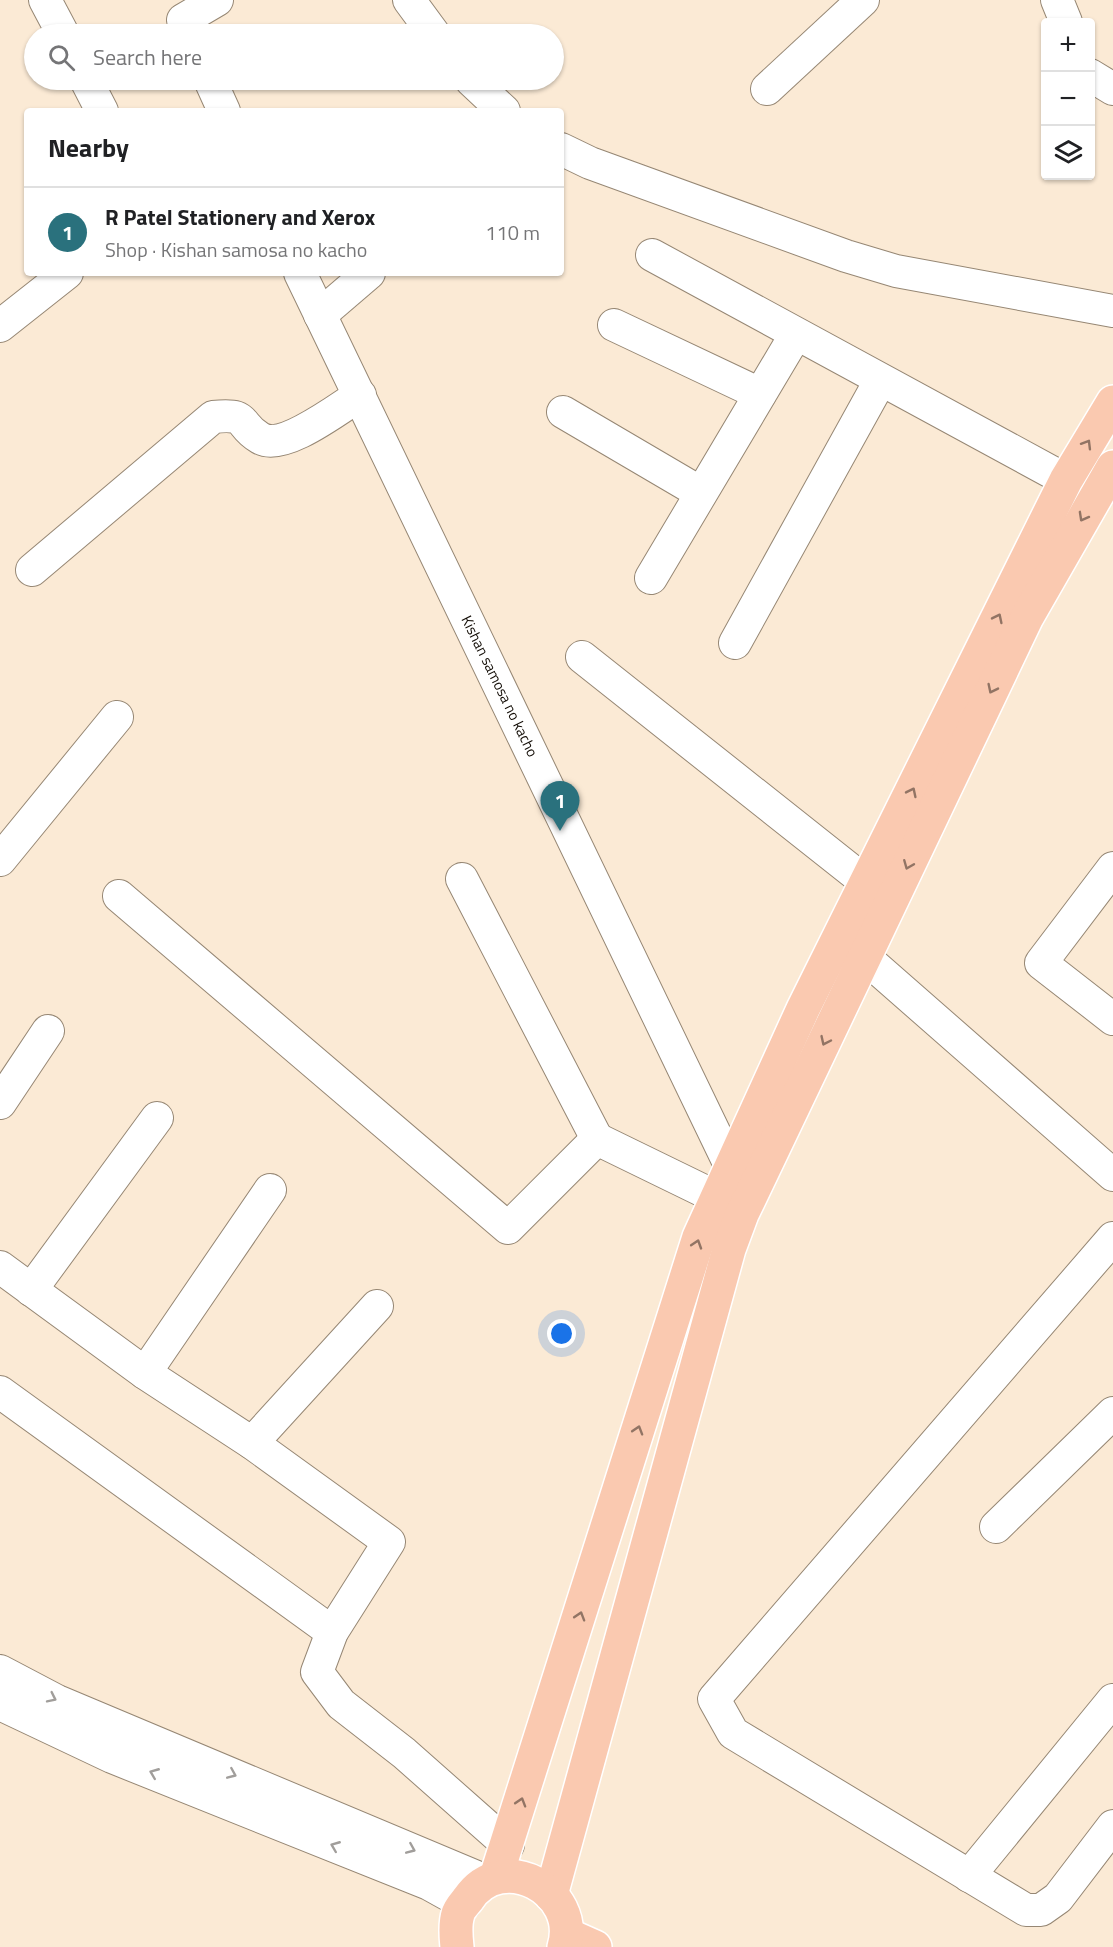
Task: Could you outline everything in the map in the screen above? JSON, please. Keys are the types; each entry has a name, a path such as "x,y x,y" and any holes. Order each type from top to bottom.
{"main road":[{"path":"457,1947 457,1915 482,1887 508,1845 699,1237 730,1165 840,936 1066,480 1113,402"},
{"path":"551,1895 729,1249 742,1214 864,957 894,899 915,848 1027,618 1113,466"},
{"path":"482,1887 506,1876 536,1882 560,1904 575,1943"}],"street":[{"path":"45,0 58,24"},
{"path":"182,18 217,0"},
{"path":"409,0 427,24"},
{"path":"767,89 863,0"},
{"path":"1058,0 1065,18"},
{"path":"1095,78 1113,89"},
{"path":"91,90 100,108"},
{"path":"215,90 223,108"},
{"path":"482,90 501,108"},
{"path":"564,150 590,163 846,256 896,271 1113,311"},
{"path":"652,255 880,381 1066,480"},
{"path":"0,326 63,276"},
{"name":"Kishan samosa no kacho","path":"301,276 730,1165"},
{"path":"320,315 366,276"},
{"path":"614,325 760,394"},
{"path":"651,578 796,334"},
{"path":"735,643 880,381"},
{"path":"32,570 213,417 231,415 242,418 260,438 272,442 287,440 360,395"},
{"path":"563,412 701,493"},
{"path":"582,657 867,883"},
{"path":"0,860 117,717"},
{"path":"1111,1015 1041,963 1113,868"},
{"path":"462,879 597,1139 716,1197"},
{"path":"119,896 508,1228 597,1139"},
{"path":"840,936 1113,1175"},
{"path":"0,1103 48,1031"},
{"path":"31,1290 157,1119"},
{"path":"145,1373 270,1190"},
{"path":"1113,1238 714,1700 733,1733 1026,1910 1041,1910 1058,1898 1113,1826"},
{"path":"0,1267 145,1373 252,1443 389,1542 332,1632 317,1672 340,1704 404,1753 508,1845"},
{"path":"252,1443 376,1306"},
{"path":"0,1392 332,1632"},
{"path":"996,1527 1113,1413"},
{"path":"0,1671 57,1701 482,1887"},
{"path":"969,1876 1113,1700"},
{"path":"0,1704 112,1757 429,1884 482,1887"}],"place":[{"name":"R Patel Stationery and Xerox","path":"560,831"}]}
